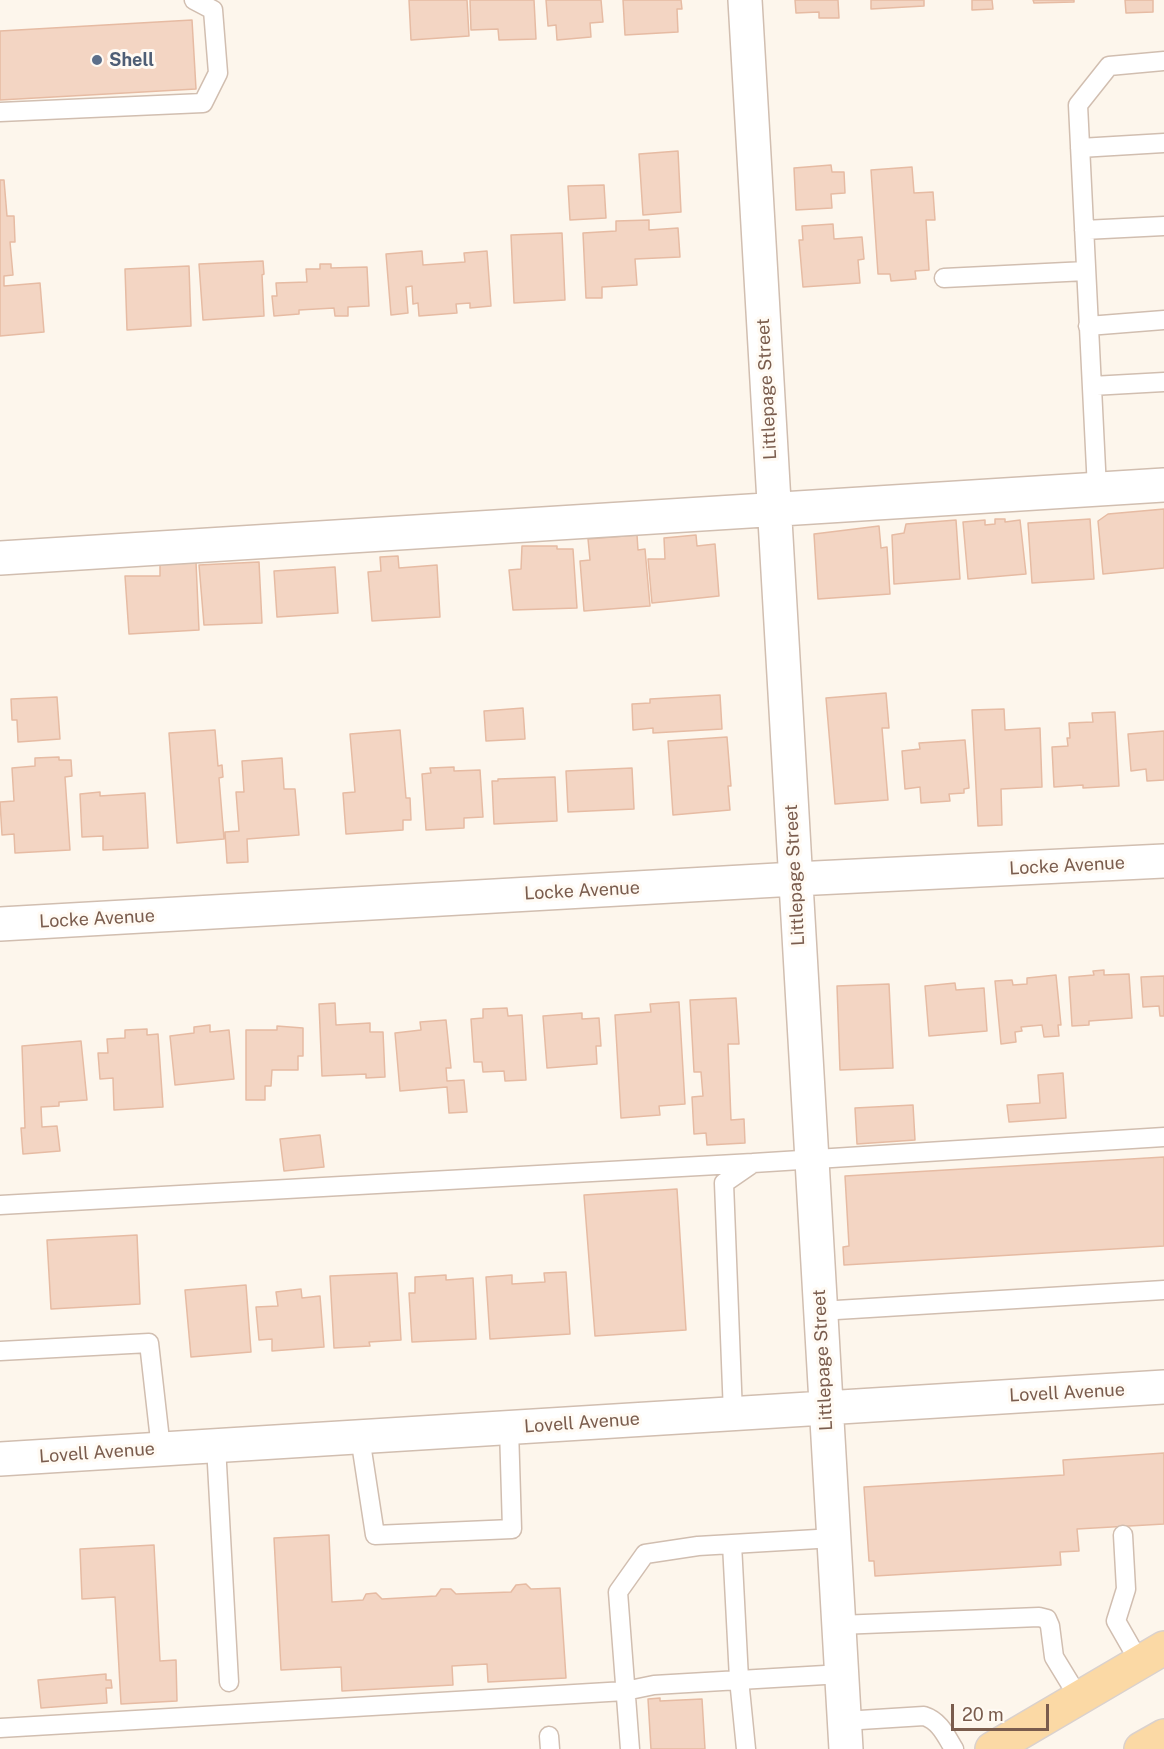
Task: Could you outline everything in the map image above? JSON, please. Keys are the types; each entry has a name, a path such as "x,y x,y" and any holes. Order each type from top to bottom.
{"main road":[{"path":"992,1749 1152,1656"}],"street":[{"name":"Littlepage Street","path":"744,0 845,1735"},
{"path":"0,558 1164,485"},
{"name":"Locke Avenue","path":"0,924 795,879 1164,861"},
{"name":"Lovell Avenue","path":"0,1459 1164,1387"}],"lane":[{"path":"0,112 202,102 218,73 213,10 194,0"},
{"path":"1097,489 1078,105 1109,66 1164,61"},
{"path":"1080,147 1164,143"},
{"path":"1084,230 1164,226"},
{"path":"944,278 1086,271"},
{"path":"1089,326 1164,320"},
{"path":"1092,386 1164,382"},
{"path":"0,1205 753,1163 1164,1137"},
{"path":"733,1414 724,1184 753,1163"},
{"path":"820,1311 1164,1290"},
{"path":"0,1351 149,1342 161,1449"},
{"path":"360,1437 375,1534 512,1529 509,1428"},
{"path":"216,1446 229,1682"},
{"path":"1123,1535 1126,1589 1116,1621 1152,1656"},
{"path":"630,1749 618,1592 645,1554 698,1546 834,1539"},
{"path":"732,1545 739,1679 746,1749"},
{"path":"839,1625 1039,1617 1047,1619 1054,1657 1079,1698"},
{"path":"0,1728 625,1691 654,1685 842,1674"},
{"path":"845,1735 924,1716 933,1719 939,1725 954,1749"}],"building":[{"path":"409,0 467,0 469,36 411,40"},
{"path":"470,0 534,0 536,39 499,40 498,29 471,30"},
{"path":"546,0 601,0 603,22 590,23 591,37 557,40 556,25 548,26"},
{"path":"623,0 681,0 682,9 677,9 678,32 625,35"},
{"path":"795,0 838,0 839,18 819,18 819,12 796,13"},
{"path":"871,0 924,0 924,6 871,9"},
{"path":"972,0 992,0 993,9 972,10"},
{"path":"1033,0 1074,0 1074,2 1034,3"},
{"path":"1125,0 1153,0 1153,12 1126,13"},
{"name":"Shell","path":"192,20 196,89 0,100 0,31"},
{"path":"678,151 681,212 643,215 639,154"},
{"path":"831,165 832,172 844,172 845,193 831,194 832,208 796,210 794,168"},
{"path":"912,167 914,193 933,192 935,220 926,220 929,270 915,271 916,279 891,281 890,274 878,274 871,170"},
{"path":"0,180 4,180 7,216 14,216 15,242 10,242 13,275 4,276 4,286 40,283 44,332 0,336"},
{"path":"604,185 606,218 570,220 568,186"},
{"path":"649,220 649,230 678,228 680,257 635,259 637,285 602,287 602,298 586,298 583,233 616,231 616,221"},
{"path":"833,224 834,239 862,237 864,259 858,260 860,283 803,287 799,240 803,240 802,226"},
{"path":"562,233 565,300 514,303 511,235"},
{"path":"422,251 423,265 465,262 464,253 487,251 491,306 470,308 470,303 456,304 457,313 419,316 418,303 413,304 412,286 406,287 408,313 391,315 386,254"},
{"path":"263,261 264,316 203,320 199,264"},
{"path":"320,264 331,264 331,268 367,267 369,306 348,307 348,316 335,316 334,308 299,310 299,314 274,316 272,296 277,296 276,283 307,282 306,269 320,269"},
{"path":"189,266 191,326 127,330 125,269"},
{"path":"1164,509 1164,568 1103,574 1098,521 1108,514"},
{"path":"995,519 1005,519 1005,522 1020,520 1026,574 968,579 963,522 985,520 985,525 995,524"},
{"path":"1090,519 1094,579 1032,583 1028,523"},
{"path":"956,520 960,579 894,584 892,535 904,533 906,524"},
{"path":"879,526 881,548 887,547 890,594 818,599 814,534"},
{"path":"637,535 638,550 645,549 650,606 584,611 580,561 590,560 588,539"},
{"path":"696,535 697,546 715,544 719,596 652,603 648,559 665,559 664,538"},
{"path":"522,546 557,546 557,549 573,549 577,608 513,610 509,570 521,569"},
{"path":"398,556 399,568 437,565 440,617 372,621 368,572 381,571 380,557"},
{"path":"196,562 199,630 129,634 125,576 160,576 160,564"},
{"path":"259,562 262,623 204,625 199,565"},
{"path":"335,567 338,613 277,617 274,571"},
{"path":"886,693 889,728 882,728 888,800 835,804 826,698"},
{"path":"720,695 722,729 653,733 653,728 633,730 632,704 650,703 650,699"},
{"path":"57,697 60,739 18,742 17,720 12,720 11,699"},
{"path":"523,708 525,739 486,741 484,711"},
{"path":"1004,709 1005,730 1040,728 1042,787 1001,789 1002,825 978,826 972,710"},
{"path":"1115,712 1119,786 1054,787 1052,747 1068,746 1069,723 1093,722 1092,713"},
{"path":"215,730 218,766 222,765 223,777 219,778 224,839 177,843 169,733"},
{"path":"400,730 406,798 410,798 411,820 403,820 403,830 346,834 343,793 355,792 350,734"},
{"path":"1164,731 1164,780 1147,781 1146,769 1131,771 1128,734"},
{"path":"727,737 731,786 728,786 730,810 673,815 668,741"},
{"path":"965,740 969,788 964,789 964,793 949,794 950,801 921,803 920,787 905,789 902,751 920,749 919,743"},
{"path":"59,757 59,760 71,760 72,776 65,777 70,850 15,853 14,834 2,835 0,802 14,801 12,768 35,766 35,758"},
{"path":"282,758 284,789 295,789 299,835 247,839 248,862 227,863 225,832 239,831 236,792 244,792 242,761"},
{"path":"454,767 454,771 480,770 483,817 464,818 464,828 426,830 422,774 431,773 430,768"},
{"path":"632,768 634,809 568,812 566,771"},
{"path":"555,777 557,821 494,824 492,781"},
{"path":"100,792 100,796 145,793 148,848 103,850 103,836 82,837 80,794"},
{"path":"1104,970 1104,975 1129,974 1132,1018 1089,1021 1089,1025 1072,1026 1069,977 1094,975 1093,971"},
{"path":"1056,975 1061,1025 1058,1025 1059,1036 1044,1037 1042,1025 1021,1027 1022,1031 1015,1032 1016,1042 1001,1044 995,981 1012,980 1013,985 1027,984 1027,978"},
{"path":"1164,976 1164,1016 1160,1016 1159,1006 1143,1007 1141,977"},
{"path":"955,983 956,990 984,988 987,1031 929,1036 925,986"},
{"path":"889,984 893,1068 840,1070 837,986"},
{"path":"736,998 739,1044 728,1044 731,1120 744,1119 745,1143 707,1145 706,1133 694,1134 692,1097 703,1096 701,1072 694,1072 690,1000"},
{"path":"679,1002 685,1104 659,1106 660,1115 621,1118 615,1015 651,1012 650,1004"},
{"path":"335,1003 336,1025 370,1023 370,1032 383,1032 385,1077 366,1078 366,1074 322,1076 319,1004"},
{"path":"507,1008 508,1016 522,1015 526,1080 505,1081 504,1071 483,1072 482,1062 474,1062 471,1019 483,1018 483,1009"},
{"path":"582,1013 582,1019 599,1018 601,1046 596,1046 597,1064 547,1068 543,1016"},
{"path":"446,1020 451,1068 446,1068 447,1081 464,1080 467,1112 449,1113 447,1087 400,1091 395,1033 421,1030 420,1022"},
{"path":"210,1025 210,1032 229,1030 234,1079 175,1085 170,1036 194,1033 194,1027"},
{"path":"277,1026 303,1028 303,1056 298,1056 298,1070 272,1070 271,1086 265,1086 265,1100 246,1100 246,1030 277,1030"},
{"path":"147,1029 147,1035 158,1034 163,1107 114,1110 113,1078 100,1079 98,1053 108,1053 107,1039 125,1038 125,1030"},
{"path":"81,1041 87,1100 59,1102 59,1106 41,1107 42,1127 57,1126 60,1151 23,1154 21,1128 25,1128 22,1046"},
{"path":"1063,1073 1066,1118 1009,1122 1007,1105 1040,1103 1038,1075"},
{"path":"913,1105 915,1140 857,1144 855,1108"},
{"path":"320,1135 324,1167 284,1171 280,1139"},
{"path":"1164,1157 1164,1246 844,1265 843,1247 849,1246 845,1176"},
{"path":"677,1189 686,1330 595,1336 584,1195"},
{"path":"137,1235 140,1304 51,1309 47,1240"},
{"path":"566,1272 570,1334 490,1339 486,1277 512,1275 512,1284 545,1282 544,1273"},
{"path":"397,1273 401,1340 369,1342 370,1346 334,1348 330,1276"},
{"path":"446,1275 446,1280 473,1278 476,1339 412,1342 409,1293 415,1293 415,1277"},
{"path":"246,1285 251,1352 191,1357 185,1290"},
{"path":"301,1289 302,1298 320,1296 324,1347 272,1351 272,1339 259,1340 256,1307 278,1306 276,1292"},
{"path":"1164,1453 1164,1524 1077,1529 1079,1551 1060,1552 1061,1565 875,1576 874,1561 869,1561 864,1487 1064,1475 1063,1460"},
{"path":"329,1535 332,1602 363,1600 366,1594 376,1593 382,1599 436,1596 441,1589 451,1589 456,1594 511,1592 516,1585 526,1584 531,1589 560,1588 566,1678 488,1682 487,1664 452,1666 453,1685 342,1691 341,1667 281,1670 274,1538"},
{"path":"154,1545 160,1661 176,1660 177,1701 121,1704 115,1597 82,1599 80,1549"},
{"path":"106,1674 106,1680 111,1680 112,1688 106,1688 107,1703 41,1708 38,1680"},
{"path":"660,1698 660,1701 702,1699 705,1749 651,1749 648,1699"}],"place":[{"name":"Shell","path":"97,60"}]}
